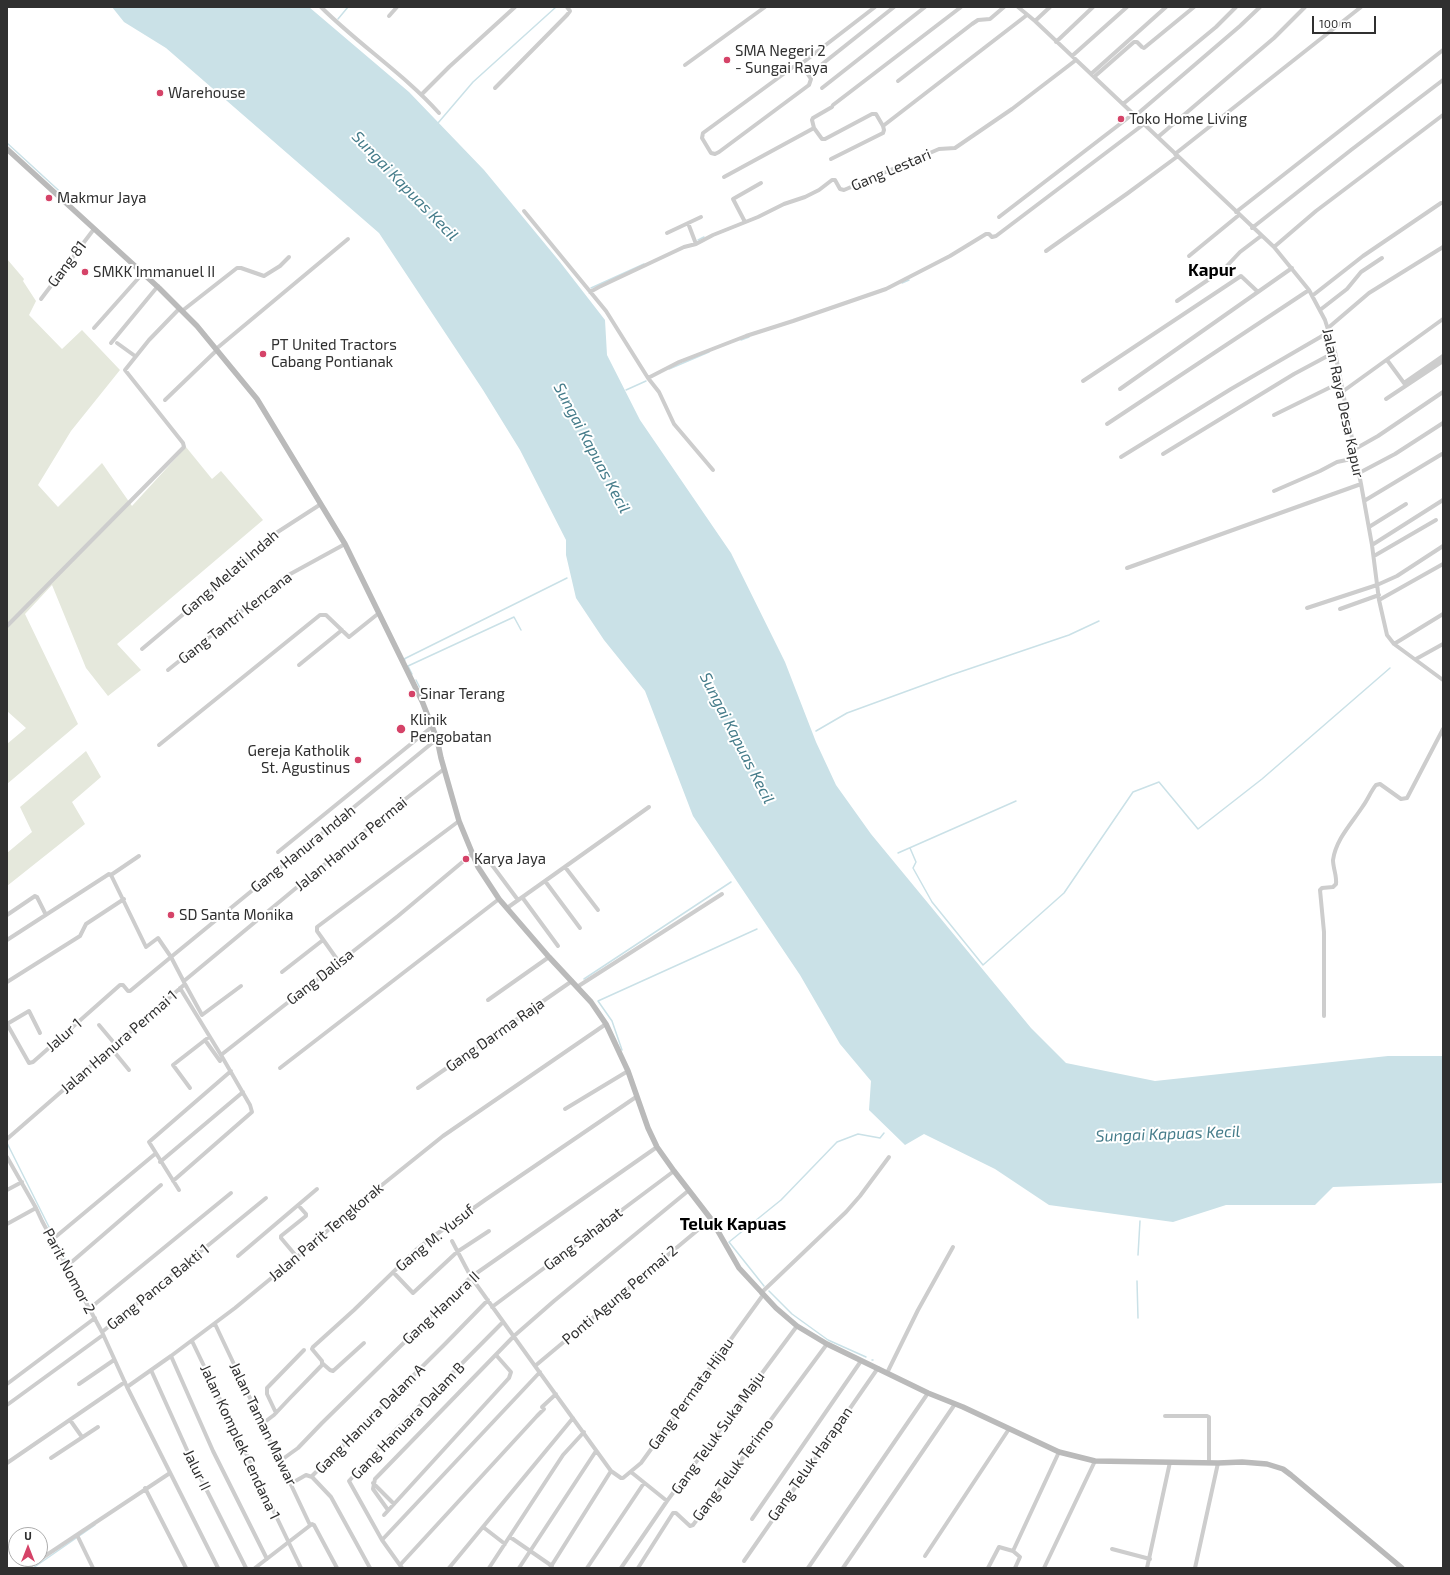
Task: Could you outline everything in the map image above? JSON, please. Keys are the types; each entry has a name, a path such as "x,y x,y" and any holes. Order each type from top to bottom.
{"main road":[{"path":"7,149 158,286 216,349 257,399 345,544 419,696 433,726 459,821 472,854 483,876 499,899 549,957 591,1002 606,1024 628,1071 636,1097 657,1147 688,1191 711,1219 739,1268 762,1294 797,1326 827,1344 928,1393 1059,1452 1095,1461 1210,1463 1242,1462 1267,1464 1283,1469 1402,1568"}],"street":[{"path":"321,7 393,71 422,94 439,112"},
{"path":"389,16 397,7"},
{"path":"422,94 449,67 516,7"},
{"path":"495,88 567,15 570,11 568,7"},
{"path":"685,65 765,7"},
{"path":"801,64 811,79 809,85 720,152 715,154 711,153 702,138 703,133 793,67 801,64 874,7"},
{"path":"821,65 894,7"},
{"path":"822,88 925,7"},
{"path":"831,159 883,133 883,126 876,114 873,114 826,139 821,139 814,128 812,119 832,106 961,7"},
{"path":"898,81 972,24 981,20 988,20 1004,7"},
{"name":"Jalan Raya Desa Kapur","path":"1018,7 1035,21 1252,228 1274,247 1309,290 1329,330 1335,352 1342,392 1355,449 1374,556 1379,598 1387,635 1394,644 1443,680"},
{"path":"1035,21 1050,7"},
{"path":"1056,42 1093,7"},
{"path":"1072,56 1127,7"},
{"path":"1092,75 1166,7"},
{"path":"1092,75 1134,42 1137,42 1142,48 1144,48 1194,7"},
{"path":"1123,104 1216,27 1236,7"},
{"path":"999,217 1134,115 1240,26 1260,7"},
{"path":"1158,137 1274,38 1305,7"},
{"path":"1046,251 1128,194 1361,7"},
{"path":"883,126 1027,15"},
{"path":"1190,256 1238,214 1443,50"},
{"name":"Gang Lestari","path":"590,292 684,247 696,244 784,204 812,194 832,180 836,181 840,189 844,190 939,149 955,148 1012,109 1076,60"},
{"path":"1252,228 1443,80"},
{"path":"1274,247 1316,211 1443,115"},
{"path":"648,378 686,359 746,336 886,289 950,256 985,235 988,234 992,237 996,236 1144,124"},
{"path":"724,177 814,128"},
{"path":"745,222 733,199 761,183"},
{"path":"1312,296 1363,256 1441,203"},
{"path":"524,211 606,311 648,378 659,392 674,424 713,470"},
{"path":"667,233 701,217"},
{"path":"688,223 696,244"},
{"name":"Gang 81","path":"41,299 94,229"},
{"path":"1177,301 1224,269 1240,252 1261,236"},
{"path":"165,400 216,349 348,239"},
{"path":"1121,457 1329,330 1369,293 1443,246"},
{"path":"7,626 184,447 183,443 125,370 136,356 180,310 237,268 264,276 280,266 289,257"},
{"path":"1320,310 1347,288 1361,272 1382,258"},
{"path":"1120,389 1292,268"},
{"path":"94,328 143,273"},
{"path":"1083,381 1241,276 1258,292"},
{"path":"111,344 158,286"},
{"path":"1107,424 1309,290"},
{"path":"1342,392 1443,319"},
{"path":"117,343 136,356"},
{"path":"1164,454 1294,374 1335,352"},
{"path":"1387,360 1404,383 1443,356"},
{"path":"1386,400 1443,361"},
{"path":"1274,415 1340,382"},
{"path":"1355,449 1378,436 1443,392"},
{"path":"1359,473 1395,454 1443,422"},
{"path":"1364,500 1442,454"},
{"path":"1274,490 1320,471 1337,462 1356,458"},
{"path":"1127,568 1361,484"},
{"path":"1372,545 1443,500"},
{"name":"Gang Melati Indah","path":"142,649 243,564 273,535 321,504"},
{"path":"1369,527 1406,504"},
{"path":"1374,556 1436,520"},
{"name":"Gang Tantri Kencana","path":"168,670 283,578 345,544"},
{"path":"1307,608 1377,585 1397,576 1443,546"},
{"path":"1340,609 1379,598 1443,564"},
{"path":"159,746 320,615 325,614 347,636 350,637 379,614"},
{"path":"1394,644 1443,614"},
{"path":"299,665 342,630"},
{"path":"1416,659 1443,644"},
{"path":"278,852 433,726"},
{"path":"1324,1016 1324,932 1320,890 1322,888 1333,887 1336,884 1336,875 1333,862 1338,843 1376,785 1380,784 1401,799 1407,798 1443,729"},
{"name":"Gang Hanura Indah","path":"131,990 437,739"},
{"name":"Jalan Hanura Permai","path":"184,982 366,829 444,769"},
{"path":"507,908 649,807"},
{"path":"339,962 317,931 317,928 459,821"},
{"name":"Gang Dalisa","path":"221,1055 398,916 472,854"},
{"path":"7,940 139,856"},
{"path":"486,857 558,946"},
{"path":"566,867 598,910"},
{"path":"111,875 146,947 158,938 171,957 184,982"},
{"path":"545,881 580,928"},
{"path":"577,987 722,894"},
{"path":"7,916 35,896 37,897 46,915"},
{"path":"7,982 80,936 86,924 124,899"},
{"path":"280,1068 499,899"},
{"path":"282,972 323,940"},
{"path":"488,1000 549,957"},
{"name":"Gang Darma Raja","path":"418,1088 572,981"},
{"name":"Jalan Hanura Permai 1","path":"7,1139 180,988 184,982 202,1015 241,986"},
{"name":"Jalur 1","path":"7,1024 30,1063 120,985 123,985 128,991 131,990"},
{"path":"173,1181 252,1112 252,1109 231,1071 180,988"},
{"path":"7,1024 29,1011 40,1033"},
{"name":"Jalan Parit Tengkorak","path":"127,1387 215,1324 297,1258 357,1205 442,1136 606,1024"},
{"path":"99,1025 115,1044"},
{"path":"190,1088 173,1065 210,1037"},
{"path":"205,1040 220,1061"},
{"path":"111,1048 129,1070"},
{"path":"178,1190 149,1142 231,1071"},
{"path":"565,1109 628,1071"},
{"path":"160,1162 242,1092"},
{"name":"Gang M. Yusuf","path":"322,1363 313,1352 313,1347 417,1249 444,1228 636,1097"},
{"name":"Gang Hanura II","path":"280,1461 290,1455 304,1442 471,1277 657,1147"},
{"path":"53,1239 155,1154"},
{"name":"Parit Nomor 2","path":"7,1157 95,1318 127,1387"},
{"name":"Gang Permata Hijau","path":"631,1472 641,1463 762,1294 846,1212 889,1157"},
{"name":"Gang Sahabat","path":"492,1307 674,1171"},
{"path":"7,1190 22,1182"},
{"path":"67,1266 161,1185"},
{"path":"238,1256 317,1188"},
{"path":"388,1510 373,1489 373,1484 376,1479 514,1336 554,1301 688,1191"},
{"path":"89,1309 230,1193"},
{"name":"Gang Panca Bakti 1","path":"7,1405 103,1334 266,1198"},
{"path":"297,1258 281,1236 306,1216 298,1205"},
{"path":"7,1224 36,1208"},
{"name":"Ponti Agung Permai 2","path":"536,1366 711,1219"},
{"path":"393,1272 413,1293 458,1252 489,1231"},
{"path":"452,1241 471,1277 611,1471 622,1479 631,1472"},
{"path":"887,1373 918,1310 953,1247"},
{"name":"Gang Hanura Dalam A","path":"370,1568 331,1497 312,1477 488,1300"},
{"path":"7,1384 95,1318"},
{"name":"Gang Hanuara Dalam B","path":"401,1567 382,1540 349,1481 390,1436 504,1322"},
{"name":"Jalan Taman Mawar","path":"215,1324 262,1424 292,1483 310,1525 314,1525 337,1568"},
{"name":"Gang Teluk Suka Maju","path":"631,1472 667,1501 797,1326"},
{"name":"Jalan Komplek Cendana 1","path":"192,1341 300,1568"},
{"path":"262,1424 272,1418 322,1363 333,1371 364,1343"},
{"name":"Gang Teluk Terimo","path":"638,1568 673,1513 676,1513 690,1526 693,1525 827,1344"},
{"path":"276,1413 267,1394 267,1388 304,1350"},
{"path":"384,1515 509,1378 511,1372 496,1354"},
{"path":"171,1356 213,1451 267,1559"},
{"path":"79,1384 114,1360"},
{"path":"752,1519 861,1360"},
{"name":"Gang Teluk Harapan","path":"744,1561 878,1368"},
{"name":"Jalur II","path":"152,1370 192,1461 246,1568"},
{"path":"382,1540 540,1372"},
{"path":"7,1463 125,1382"},
{"path":"127,1387 218,1568"},
{"path":"808,1568 928,1393"},
{"path":"401,1567 544,1408 542,1407 556,1394"},
{"path":"844,1568 955,1404"},
{"path":"1164,1416 1209,1417 1210,1463"},
{"path":"449,1568 574,1418"},
{"path":"70,1420 82,1437"},
{"path":"51,1458 98,1426"},
{"path":"924,1556 1009,1429"},
{"path":"489,1568 563,1456 584,1432"},
{"path":"519,1568 596,1451"},
{"path":"1013,1551 1059,1452"},
{"path":"1044,1568 1095,1461"},
{"path":"1147,1568 1170,1462"},
{"path":"1195,1568 1218,1463"},
{"path":"510,1537 551,1567 611,1471"},
{"path":"28,1568 78,1537 145,1488 170,1472"},
{"path":"292,1483 306,1476 312,1477"},
{"path":"588,1568 644,1483"},
{"path":"373,1484 394,1504"},
{"path":"145,1488 186,1568"},
{"path":"621,1568 667,1501"},
{"path":"255,1568 310,1525"},
{"path":"483,1527 505,1544"},
{"path":"78,1537 93,1568"},
{"path":"988,1568 999,1547 1013,1551 1020,1557 1015,1568"},
{"path":"1112,1549 1150,1559"}],"shaded area":[{"path":"7,259 24,279 23,281 36,301 29,315 62,349 82,330 120,370 71,431 38,485 58,507 102,463 132,506 186,447 212,479 221,471 263,520 117,644 141,670 108,696 86,668 52,585 25,614 78,724 7,784 7,744 26,728 7,711"},
{"path":"86,751 101,777 72,802 85,824 7,886 7,853 32,832 20,807"}],"water":[{"name":"Sungai Kapuas Kecil","path":"112,7 309,7 409,92 484,170 560,262 605,320 607,355 640,420 731,553 785,662 816,742 836,785 871,834 1031,1028 1066,1063 1155,1081 1388,1056 1443,1056 1443,1183 1333,1187 1315,1205 1226,1205 1173,1222 1049,1205 995,1169 924,1134 905,1145 869,1110 871,1081 840,1044 800,975 693,816 645,691 604,640 576,598 566,555 566,540 520,450 483,390 379,233 166,48 124,22"}],"waterway":[{"path":"338,19 348,7"},
{"path":"438,123 473,82 556,7"},
{"path":"7,143 68,199"},
{"path":"698,240 704,237"},
{"path":"591,288 644,264"},
{"path":"902,283 909,280"},
{"path":"741,340 749,337"},
{"path":"669,369 709,352"},
{"path":"626,390 646,381"},
{"path":"405,660 404,659 567,578"},
{"path":"408,666 514,617 521,630"},
{"path":"816,731 847,713 951,675 1069,635 1099,621"},
{"path":"408,666 412,674"},
{"path":"910,848 916,862 913,868 932,902 983,965 1064,893 1133,792 1159,782 1198,829 1262,779 1390,668"},
{"path":"416,680 421,690"},
{"path":"898,853 1016,801"},
{"path":"584,979 731,882"},
{"path":"622,1050 612,1021 598,1001 757,929"},
{"path":"764,1286 729,1242 781,1200 837,1142 858,1134 880,1138 884,1133"},
{"path":"7,1143 75,1279"},
{"path":"1138,1255 1140,1221"},
{"path":"1137,1281 1138,1318"},
{"path":"769,1291 792,1314 828,1340 866,1357"},
{"path":"33,1568 95,1525"}],"place":[{"name":"SMA Negeri 2 - Sungai Raya","path":"727,60"},
{"name":"Warehouse","path":"160,93"},
{"name":"Toko Home Living","path":"1121,119"},
{"name":"Makmur Jaya","path":"49,198"},
{"name":"SMKK Immanuel II","path":"85,272"},
{"name":"PT United Tractors Cabang Pontianak","path":"263,354"},
{"name":"Sinar Terang","path":"412,694"},
{"name":"Klinik Pengobatan","path":"401,729"},
{"name":"Gereja Katholik St. Agustinus","path":"358,760"},
{"name":"Karya Jaya","path":"466,859"},
{"name":"SD Santa Monika","path":"171,915"}],"district":[{"name":"Kapur","path":"1212,270"},
{"name":"Teluk Kapuas","path":"733,1224"}]}
